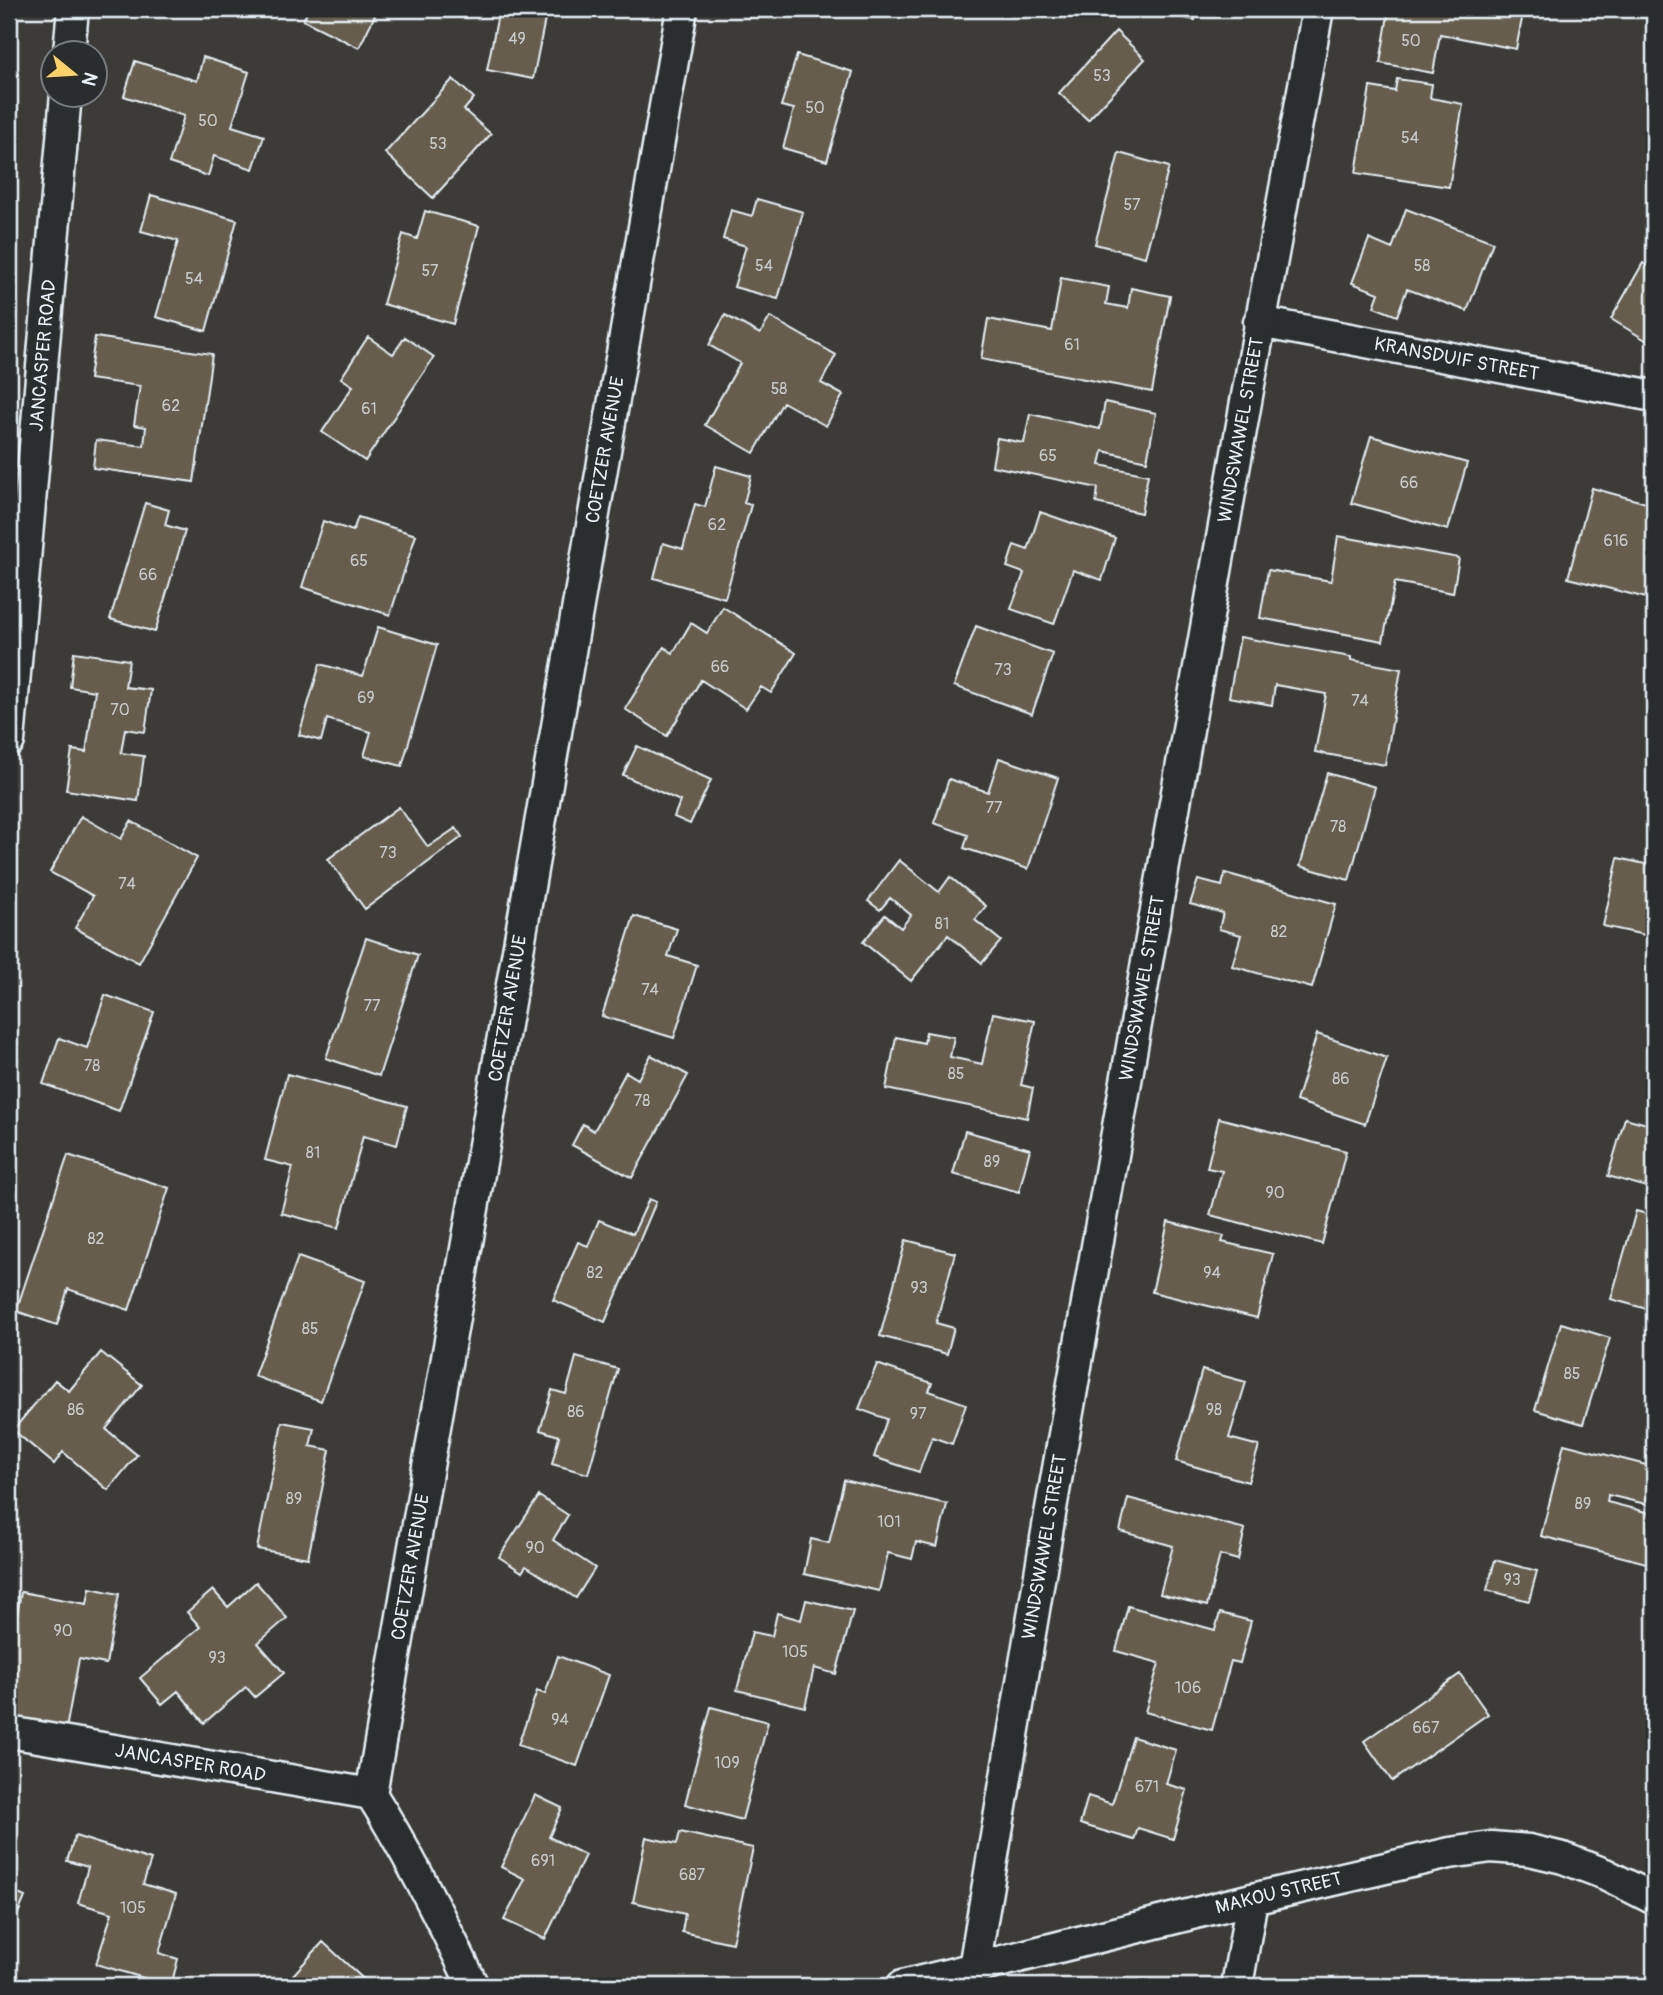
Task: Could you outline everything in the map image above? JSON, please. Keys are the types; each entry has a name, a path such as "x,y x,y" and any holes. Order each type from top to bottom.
{"street":[{"path":"70,38 73,9"},
{"name":"COETZER AVENUE","path":"371,1794 682,9"},
{"name":"WINDSWAWEL STREET","path":"984,1972 1021,1679 1259,322 1318,9"},
{"name":"JANCASPER ROAD","path":"9,741 65,108"},
{"name":"KRANSDUIF STREET","path":"1259,322 1654,396"},
{"name":"JANCASPER ROAD","path":"9,1732 371,1794"},
{"path":"371,1794 427,1890 473,1986"},
{"name":"MAKOU STREET","path":"902,1986 984,1972 1252,1899 1450,1853 1492,1847 1529,1850 1563,1858 1605,1874 1654,1899"},
{"path":"1237,1986 1252,1899"}],"building":[{"path":"309,9 378,9 359,48 303,20"},
{"path":"499,9 547,9 533,79 487,70"},
{"path":"1135,9 1197,9 1195,20"},
{"path":"1389,9 1524,9 1516,49 1440,34 1433,73 1380,63"},
{"path":"1116,31 1145,59 1088,120 1059,93"},
{"path":"797,55 853,72 827,161 783,148 794,109 781,106"},
{"path":"203,57 249,72 232,126 264,136 253,169 214,156 208,176 169,163 184,116 124,96 135,61 197,81"},
{"path":"453,79 474,98 464,110 491,134 433,198 385,153"},
{"path":"1397,79 1432,84 1430,98 1463,104 1449,187 1356,173 1370,87 1395,91"},
{"path":"1119,153 1169,167 1145,257 1095,244"},
{"path":"151,195 237,220 206,331 156,317 178,241 141,231"},
{"path":"757,199 803,212 778,299 734,287 746,246 723,239 731,210 752,216"},
{"path":"1406,209 1493,242 1467,311 1407,289 1397,316 1374,307 1379,293 1352,283 1369,239 1392,249"},
{"path":"425,211 479,226 453,324 383,304 403,234 417,239"},
{"path":"1643,263 1652,269 1654,265 1654,345 1611,319"},
{"path":"1061,278 1109,287 1106,304 1128,308 1131,288 1170,296 1152,392 981,359 988,319 1052,331"},
{"path":"725,315 760,334 770,317 836,355 821,383 843,395 826,426 783,402 754,453 705,425 740,363 709,345"},
{"path":"95,337 212,354 194,482 93,468 96,440 144,446 146,427 134,425 140,386 89,379"},
{"path":"368,337 393,354 405,337 434,357 365,461 322,432 353,386 341,378"},
{"path":"1105,402 1156,413 1147,461 1103,451 1100,465 1148,475 1141,513 1096,503 1098,488 992,466 997,438 1024,443 1030,414 1100,429"},
{"path":"1371,436 1467,463 1448,530 1351,503"},
{"path":"716,466 751,476 744,503 751,505 725,598 654,578 663,543 683,549 695,504 705,507"},
{"path":"1592,488 1650,504 1654,488 1654,600 1568,578"},
{"path":"145,503 169,510 165,525 185,531 155,632 110,619"},
{"path":"1040,512 1115,538 1102,580 1073,570 1054,624 1011,609 1024,573 1007,567 1014,545 1028,550"},
{"path":"358,517 416,535 390,615 302,587 323,521 353,531"},
{"path":"1338,536 1459,558 1453,593 1395,582 1383,641 1260,618 1268,570 1331,581"},
{"path":"723,607 796,653 771,693 761,687 746,709 701,680 667,736 625,709 664,647 673,653 691,623 707,633"},
{"path":"976,626 1053,654 1032,714 954,686"},
{"path":"378,627 437,645 402,766 364,756 371,732 327,719 321,741 299,735 320,664 363,676"},
{"path":"1240,637 1401,669 1385,765 1315,752 1326,694 1275,685 1272,705 1229,697"},
{"path":"74,652 129,660 125,687 151,690 145,732 125,729 121,753 144,756 138,801 66,790 72,750 86,752 95,691 70,687"},
{"path":"637,746 711,780 690,824 674,817 680,801 623,775"},
{"path":"999,758 1058,778 1028,869 964,848 968,835 934,823 949,779 988,792"},
{"path":"1327,773 1375,787 1349,880 1300,866"},
{"path":"399,807 428,847 456,828 462,837 365,909 328,859"},
{"path":"81,816 121,839 131,821 197,858 139,963 75,928 93,896 50,872"},
{"path":"1618,858 1654,866 1654,937 1603,926"},
{"path":"899,860 939,892 950,877 986,906 975,920 1001,941 982,963 948,935 911,981 863,942 885,915 901,928 911,915 890,898 880,910 868,901"},
{"path":"1225,873 1336,904 1312,988 1232,966 1241,935 1219,929 1223,913 1190,904 1198,880 1222,886"},
{"path":"634,916 677,929 668,956 697,965 674,1038 602,1016"},
{"path":"366,938 418,955 379,1076 326,1058"},
{"path":"105,995 154,1012 119,1111 43,1084 59,1038 87,1048"},
{"path":"993,1013 1035,1021 1021,1085 1033,1088 1027,1118 886,1089 896,1037 924,1043 926,1032 954,1037 950,1057 982,1064"},
{"path":"1317,1034 1387,1058 1365,1124 1296,1101"},
{"path":"651,1055 688,1075 632,1178 572,1145 583,1124 594,1131 626,1072 638,1079"},
{"path":"287,1074 407,1106 397,1145 363,1136 339,1228 281,1213 293,1167 265,1160"},
{"path":"1219,1118 1346,1151 1322,1244 1210,1215 1222,1171 1207,1168"},
{"path":"1625,1118 1654,1126 1654,1189 1608,1176"},
{"path":"965,1131 1030,1149 1019,1192 953,1174"},
{"path":"68,1155 169,1188 129,1310 68,1289 57,1325 16,1311"},
{"path":"649,1199 656,1202 605,1322 553,1300 578,1242 588,1246 599,1220 633,1234"},
{"path":"1636,1211 1654,1216 1654,1311 1611,1299"},
{"path":"1168,1222 1224,1236 1222,1242 1273,1254 1257,1318 1152,1292"},
{"path":"906,1240 955,1253 936,1323 954,1328 947,1354 880,1336"},
{"path":"298,1257 365,1281 321,1401 254,1376"},
{"path":"1561,1323 1610,1338 1583,1424 1535,1410"},
{"path":"101,1352 142,1385 106,1429 137,1455 108,1490 63,1452 54,1464 13,1430 55,1380 69,1391"},
{"path":"576,1357 618,1369 588,1474 552,1464 559,1436 540,1430 552,1390 566,1394"},
{"path":"877,1364 932,1383 929,1391 966,1404 952,1444 932,1437 919,1472 874,1457 887,1419 859,1409"},
{"path":"1202,1370 1246,1382 1229,1438 1259,1446 1248,1482 1176,1461"},
{"path":"282,1422 314,1428 310,1446 330,1450 308,1558 257,1549"},
{"path":"1564,1444 1654,1467 1654,1506 1608,1495 1607,1502 1654,1514 1654,1565 1541,1536"},
{"path":"844,1480 947,1504 937,1547 916,1542 912,1559 888,1553 879,1591 804,1574 811,1539 829,1543"},
{"path":"539,1496 568,1515 553,1540 595,1568 576,1598 526,1566 522,1572 499,1557"},
{"path":"1128,1498 1245,1529 1238,1560 1220,1555 1207,1606 1160,1594 1173,1546 1120,1531"},
{"path":"1495,1560 1537,1571 1529,1601 1487,1590"},
{"path":"256,1582 287,1618 258,1643 284,1673 255,1697 246,1687 204,1723 178,1691 162,1704 140,1678 200,1627 187,1612 213,1590 228,1607"},
{"path":"90,1588 119,1594 106,1664 79,1659 66,1729 9,1719 9,1660 21,1592 87,1604"},
{"path":"806,1600 853,1611 836,1674 814,1668 805,1707 737,1690 752,1632 772,1636 777,1613 801,1620"},
{"path":"1128,1606 1215,1630 1220,1613 1251,1621 1240,1663 1231,1661 1212,1730 1145,1712 1159,1663 1116,1651"},
{"path":"558,1656 609,1675 577,1766 518,1745 537,1691 545,1694"},
{"path":"1460,1674 1488,1714 1392,1781 1364,1741"},
{"path":"711,1707 768,1722 742,1820 685,1804"},
{"path":"1133,1737 1176,1750 1166,1784 1187,1790 1173,1839 1138,1828 1134,1840 1080,1824 1088,1796 1112,1804"},
{"path":"535,1795 562,1808 549,1837 585,1855 545,1939 504,1920 525,1879 501,1867"},
{"path":"680,1832 753,1848 732,1943 682,1932 685,1914 633,1902 646,1837 677,1844"},
{"path":"75,1836 151,1860 143,1884 176,1894 159,1953 178,1959 171,1986 96,1964 112,1913 78,1903 88,1867 67,1861"},
{"path":"9,1890 25,1897 9,1935"},
{"path":"323,1942 371,1986 283,1986"}]}
